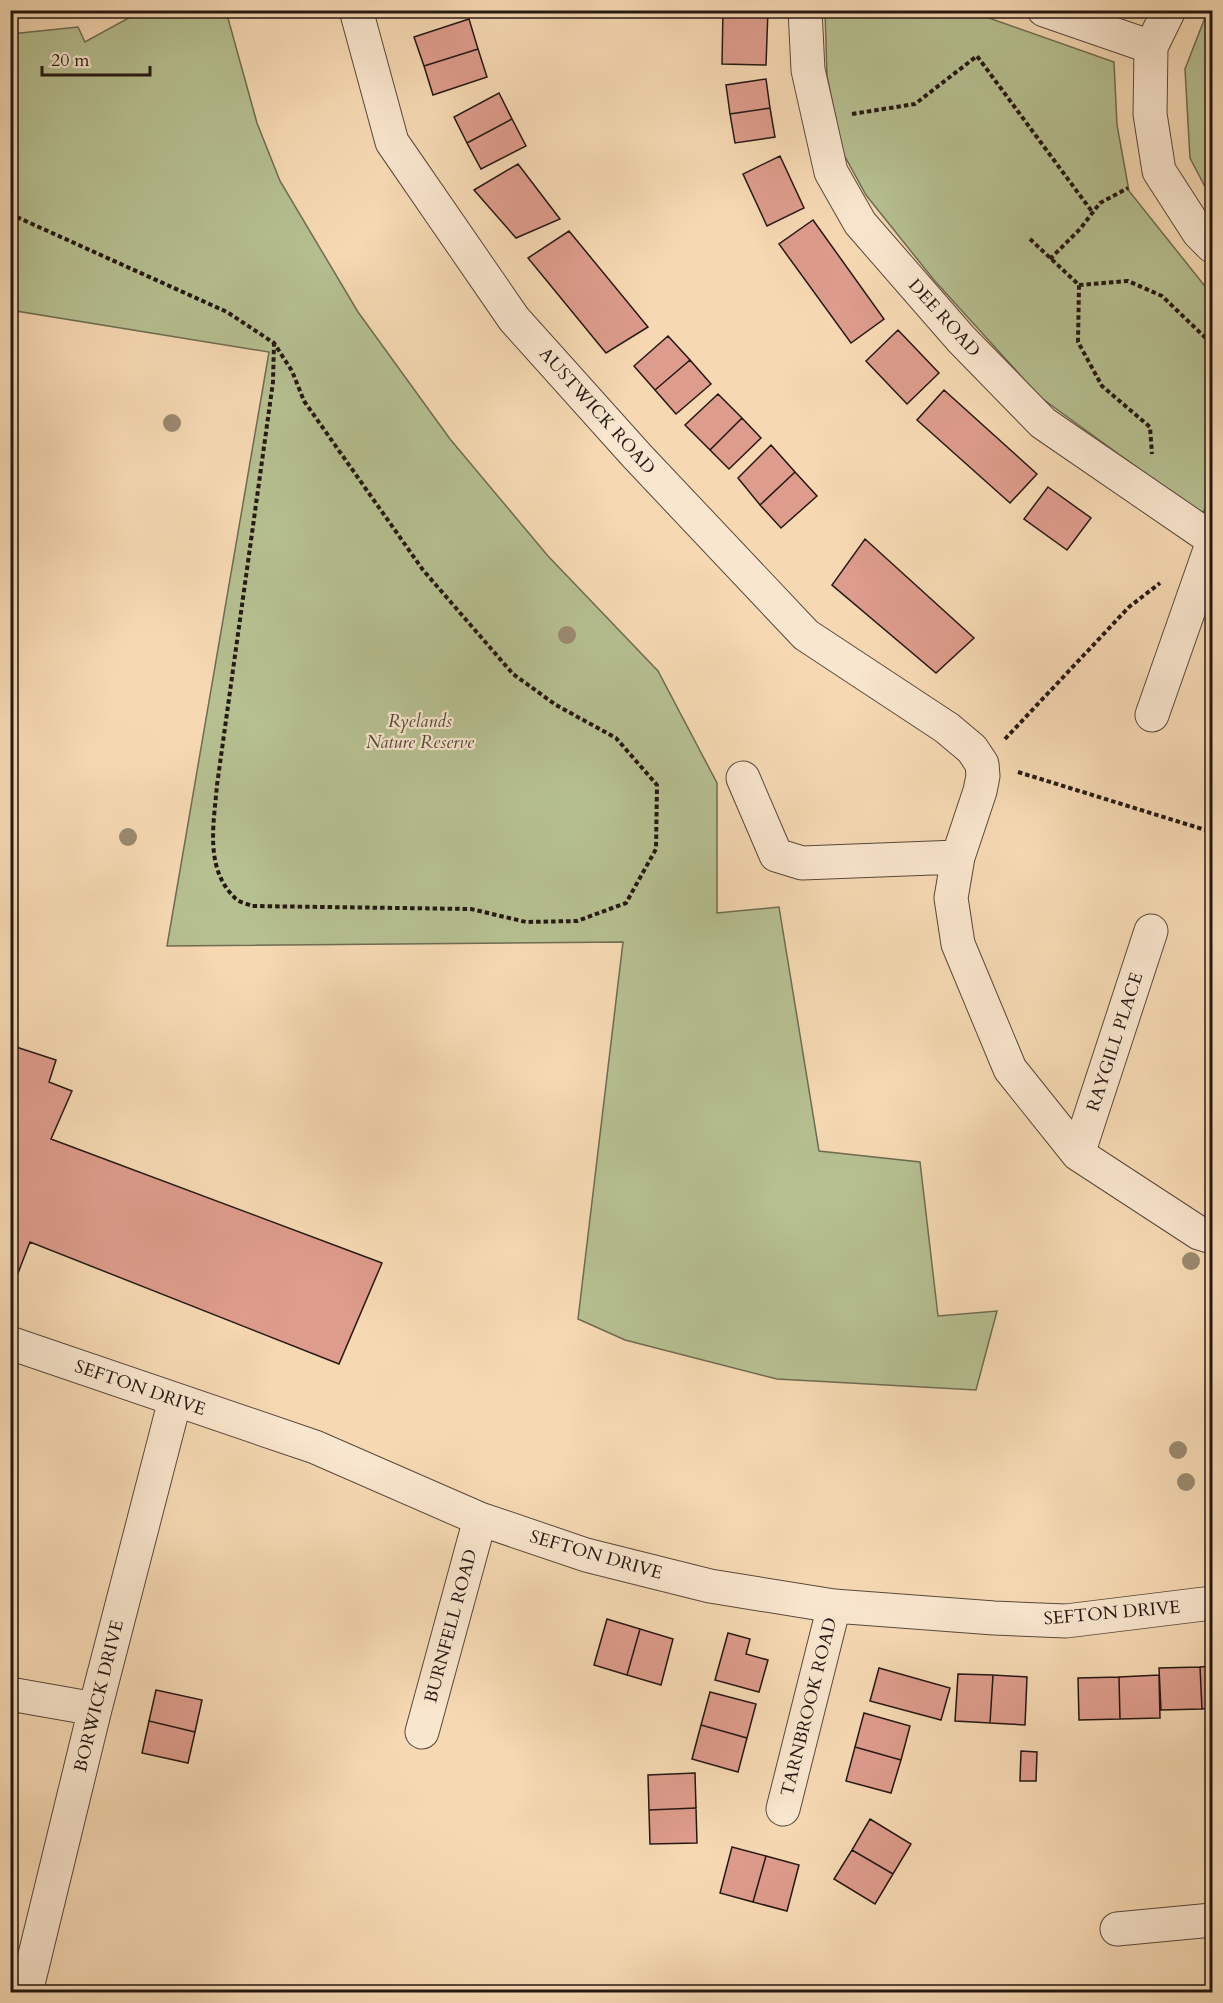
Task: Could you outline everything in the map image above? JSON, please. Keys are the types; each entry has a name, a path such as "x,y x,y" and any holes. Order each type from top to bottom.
{"street":[{"name":"AUSTWICK ROAD","path":"356,10 392,142 514,319 637,456 806,635 947,728 972,749 982,764"},
{"name":"DEE ROAD","path":"805,10 808,70 831,172 860,223 961,339 1043,423 1212,539"},
{"path":"1044,10 1150,47"},
{"path":"1169,10 1150,47 1150,114 1159,171 1199,233 1212,246"},
{"path":"1152,715 1212,544"},
{"path":"982,764 981,791 958,857 951,898 958,944 1010,1069 1078,1154 1199,1233 1212,1237"},
{"path":"742,778 776,855 802,863 958,857"},
{"name":"RAYGILL PLACE","path":"1078,1154 1151,931"},
{"name":"SEFTON DRIVE","path":"10,1343 315,1447 480,1519 586,1555 710,1586 834,1606 1065,1621 1212,1603"},
{"name":"BORWICK DRIVE","path":"26,1992 95,1709 175,1400"},
{"name":"BURNFELL ROAD","path":"422,1732 480,1519"},
{"name":"TARNBROOK ROAD","path":"783,1809 834,1606"},
{"path":"10,1694 95,1709"},
{"path":"1117,1929 1212,1920"}],"path":[{"path":"819,118 915,104 977,56 1093,213"},
{"path":"1050,259 1080,229 1100,203"},
{"path":"10,214 226,312 274,343 292,371 304,400 423,570 513,674 556,705 616,738 657,785 656,849 626,903 577,921 546,922 526,922 471,909 252,906 236,900 220,879 212,846 217,785 273,382 274,343"},
{"path":"1030,239 1079,285 1128,281 1162,296 1212,344"},
{"path":"1079,285 1078,342 1102,386 1150,427"},
{"path":"1166,578 1129,607 982,764 1023,774 1212,832"}],"green space":[{"name":"Ryelands Nature Reserve","path":"143,10 226,11 257,123 280,181 358,312 450,439 548,556 658,671 717,783 717,913 779,907 819,1151 920,1162 938,1316 997,1311 976,1390 777,1379 625,1340 578,1319 623,942 167,946 269,352 10,310 11,34 78,27 85,42"},
{"path":"1208,10 1212,11 1212,200 1190,158 1185,69"},
{"path":"825,11 969,11 1114,62 1117,125 1129,191 1212,295 1212,502 1201,514 1040,397 934,280 866,195 843,153 827,76"}],"building":[{"path":"723,10 768,10 766,65 722,64"},
{"path":"469,19 478,49 424,66 414,37"},
{"path":"478,49 487,77 433,95 424,66"},
{"path":"766,79 770,108 730,114 726,85"},
{"path":"499,93 512,119 467,143 454,117"},
{"path":"770,108 775,137 735,143 730,114"},
{"path":"512,119 526,146 481,169 467,143"},
{"path":"780,156 804,208 767,226 743,174"},
{"path":"518,164 560,219 516,238 474,190"},
{"path":"813,220 884,319 851,343 779,244"},
{"path":"569,231 648,327 606,353 528,258"},
{"path":"898,330 939,373 907,404 866,361"},
{"path":"668,336 690,360 655,390 634,366"},
{"path":"690,360 711,384 676,414 655,390"},
{"path":"944,390 1037,474 1010,503 917,420"},
{"path":"718,394 742,418 710,450 685,425"},
{"path":"742,418 761,438 729,469 710,450"},
{"path":"771,445 795,472 760,505 738,478"},
{"path":"795,472 817,496 781,528 760,505"},
{"path":"1048,487 1091,518 1067,550 1024,519"},
{"path":"865,539 974,638 936,673 832,585"},
{"path":"10,1045 56,1060 49,1082 72,1091 51,1139 382,1263 339,1364 30,1242 13,1286 10,1285"},
{"path":"607,1619 640,1629 627,1675 594,1665"},
{"path":"640,1629 673,1639 661,1685 627,1675"},
{"path":"728,1633 750,1639 746,1654 768,1660 759,1692 715,1680"},
{"path":"1212,1666 1212,1708 1202,1709 1200,1667"},
{"path":"1200,1667 1202,1709 1161,1710 1159,1668"},
{"path":"879,1668 950,1688 941,1720 870,1701"},
{"path":"958,1674 993,1675 990,1723 955,1721"},
{"path":"993,1675 1027,1677 1025,1725 990,1723"},
{"path":"1159,1675 1160,1718 1120,1719 1119,1677"},
{"path":"1119,1677 1120,1719 1079,1720 1078,1678"},
{"path":"156,1690 202,1700 195,1732 149,1721"},
{"path":"710,1692 756,1704 747,1738 701,1725"},
{"path":"864,1713 910,1726 901,1760 855,1747"},
{"path":"149,1721 195,1732 188,1763 142,1753"},
{"path":"701,1725 747,1738 738,1772 692,1759"},
{"path":"855,1747 901,1760 891,1793 846,1781"},
{"path":"1021,1751 1037,1752 1036,1781 1020,1781"},
{"path":"695,1773 696,1808 649,1810 648,1775"},
{"path":"696,1808 697,1843 650,1844 649,1810"},
{"path":"870,1819 911,1844 893,1874 852,1850"},
{"path":"732,1847 766,1856 753,1902 720,1893"},
{"path":"852,1850 893,1874 875,1904 834,1879"},
{"path":"766,1856 799,1865 787,1911 753,1902"}]}
